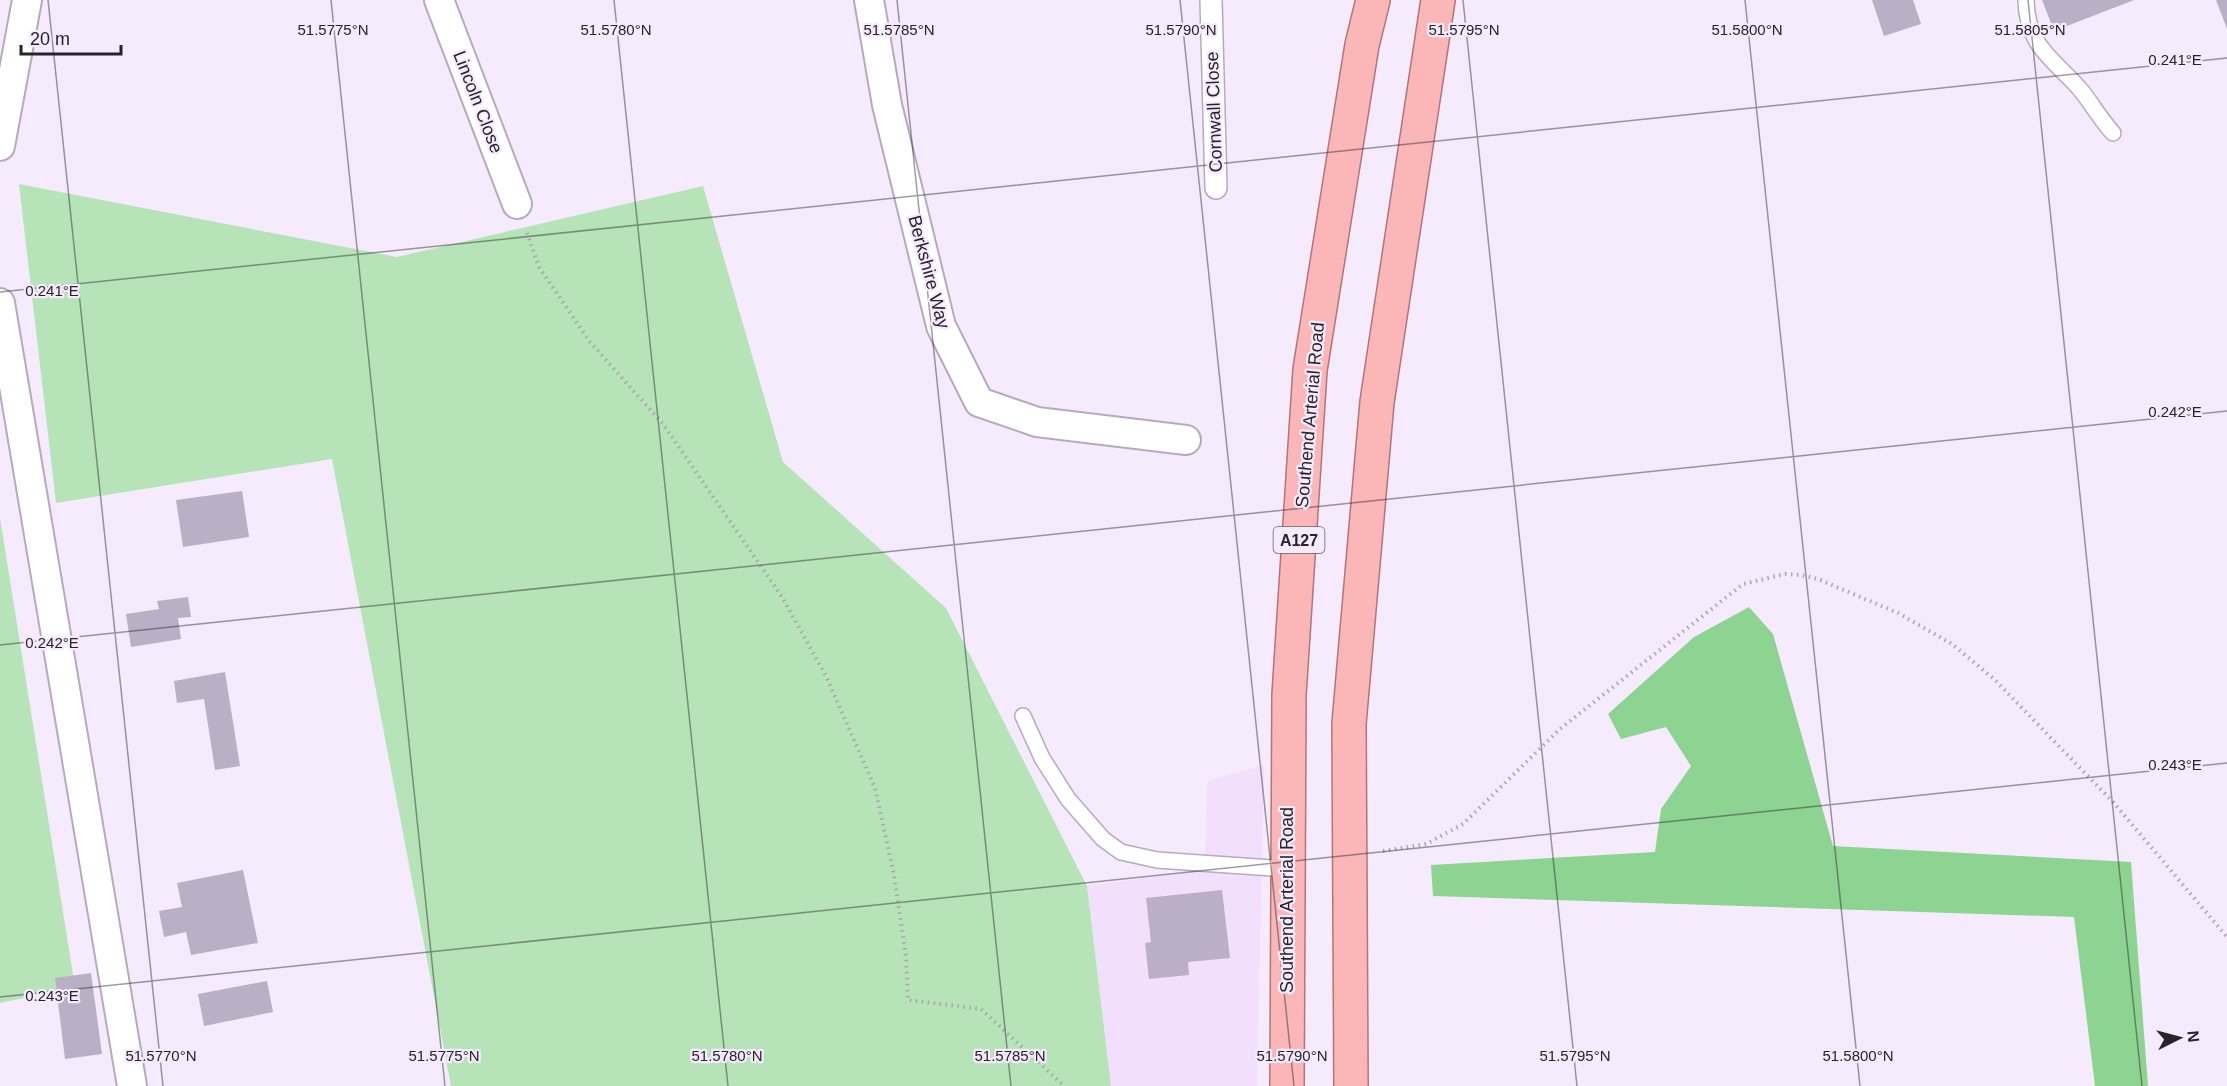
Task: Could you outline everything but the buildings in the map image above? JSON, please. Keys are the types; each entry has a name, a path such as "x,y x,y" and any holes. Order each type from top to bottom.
{"highway":[{"name":"Southend Arterial Road","path":"1287,1086 1288,695 1310,370 1362,45 1373,0"},
{"path":"1351,1086 1349,724 1377,402 1438,0"}],"street":[{"path":"0,146 27,0"},
{"name":"Lincoln Close","path":"439,0 517,204"},
{"name":"Berkshire Way","path":"869,0 887,105 941,326 979,402 1037,422 1186,440"},
{"name":"Cornwall Close","path":"1211,0 1216,188"},
{"path":"0,303 5,366 132,1086"}],"lane":[{"path":"2026,0 2026,17 2032,34 2045,56 2081,90 2101,120 2113,132"},
{"path":"1023,716 1042,758 1068,799 1103,838 1121,852 1157,860 1287,868"}],"path":[{"path":"517,204 539,267 590,342 663,424 782,597 827,678 875,788 894,875 906,956 908,1000 981,1009 1064,1086"},
{"path":"1350,856 1426,844 1463,824 1560,729 1743,584 1785,574 1801,575 1818,579 1898,613 1952,644 1994,679 2113,802 2227,937"}],"shaded area":[{"path":"1264,765 1257,1086 1111,1086 1087,886 1205,870 1207,781"}],"green space":[{"path":"19,184 397,257 703,186 783,462 946,608 1087,886 1111,1086 451,1086 332,459 56,503"},
{"path":"0,518 75,987 0,1003"},
{"path":"1749,607 1773,634 1833,846 2131,862 2148,1086 2095,1086 2074,917 1433,896 1431,865 1655,852 1661,809 1691,766 1666,727 1621,739 1608,714 1694,637"}]}
